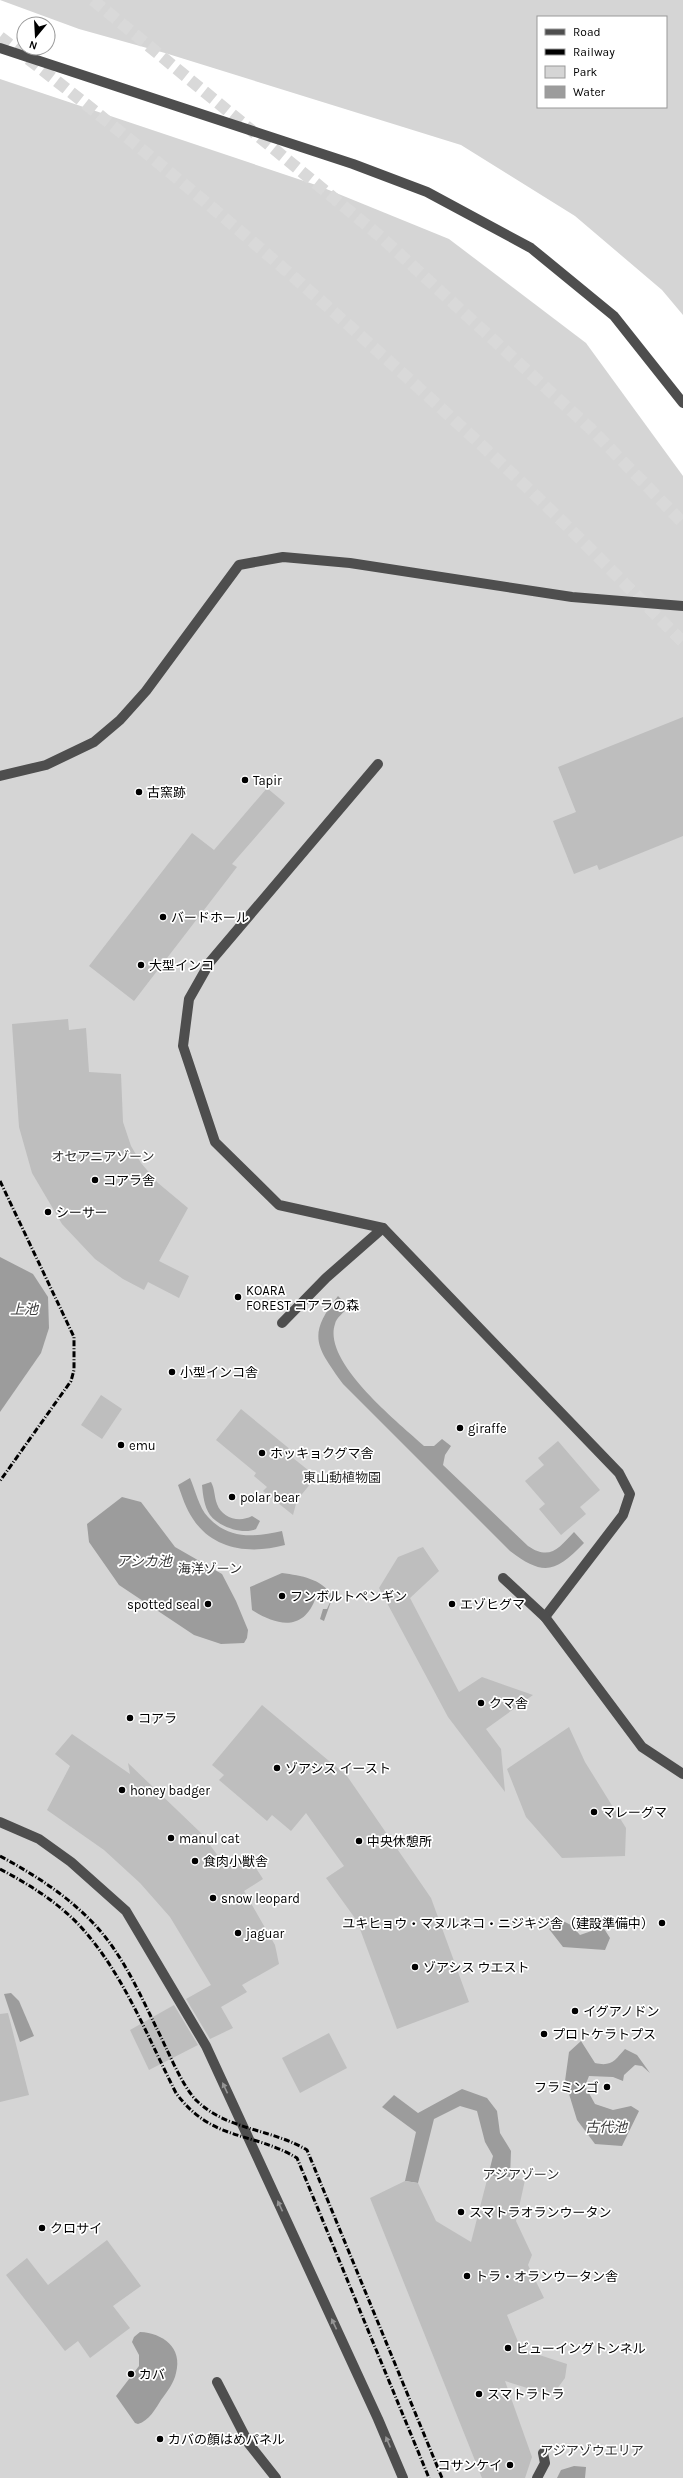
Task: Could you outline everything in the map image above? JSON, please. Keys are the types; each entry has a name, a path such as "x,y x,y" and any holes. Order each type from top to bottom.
{"street":[{"path":"0,48 354,164 427,192 531,248 614,316 683,403"},
{"path":"0,776 46,765 94,742 120,720 146,691 239,565 283,557 350,563 572,597 683,606"},
{"path":"378,764 210,962 189,999 183,1046 215,1142 279,1205 383,1228 619,1473 630,1494 623,1515 545,1617"},
{"path":"282,1323 326,1278 383,1228"},
{"path":"504,1578 545,1617 642,1747 683,1774"},
{"path":"0,1822 39,1839 71,1862 126,1911 206,2046 378,2419 403,2478"},
{"path":"217,2382 249,2444 276,2478"},
{"path":"537,2478 545,2463 543,2453"}],"green space":[{"path":"0,0 683,0 683,315 662,290 575,216 461,145 165,53 79,29 56,21 56,16 44,16"},
{"name":"東山動植物園","path":"0,79 319,186 449,239 586,343 683,476 683,2478 0,2478"}],"water":[{"name":"上池","path":"0,1257 33,1274 48,1297 49,1328 41,1353 0,1412"},
{"path":"338,1296 349,1307 340,1315 335,1324 334,1339 340,1356 351,1373 365,1390 381,1407 424,1446 434,1446 442,1439 451,1446 445,1455 443,1465 528,1546 542,1552 554,1551 574,1532 584,1543 574,1553 557,1565 549,1568 541,1568 532,1565 510,1551 343,1384 327,1360 319,1341 319,1332 322,1321"},
{"path":"190,1478 202,1509 216,1524 225,1530 243,1535 262,1535 282,1531 285,1545 272,1548 247,1549 223,1544 212,1538 202,1530 193,1519 181,1494 178,1485"},
{"path":"211,1482 219,1509 227,1516 232,1518 242,1519 252,1516 260,1521 256,1529 245,1531 232,1529 219,1523 210,1515 203,1497 202,1485"},
{"name":"アシカ池","path":"122,1497 141,1502 175,1547 222,1574 236,1601 248,1630 247,1638 244,1643 221,1644 194,1635 119,1585 89,1542 87,1524"},
{"path":"282,1573 310,1579 328,1590 333,1596 324,1621 320,1619 323,1609 327,1609 331,1600 325,1596 316,1597 311,1608 304,1616 297,1621 289,1623 271,1620 252,1610 250,1587"},
{"path":"561,1920 571,1925 580,1935 603,1927 610,1938 605,1950 563,1947 549,1929"},
{"path":"11,1993 19,2001 34,2036 20,2042 4,1994"},
{"name":"古代池","path":"581,2041 595,2063 605,2064 613,2062 625,2049 637,2055 650,2073 642,2066 635,2065 624,2075 623,2081 613,2077 589,2076 585,2086 595,2104 613,2110 631,2106 639,2111 622,2146 595,2144 577,2120 565,2081 569,2052"},
{"path":"462,2089 487,2098 497,2111 500,2133 511,2151 510,2177 488,2176 493,2156 485,2142 477,2111 460,2106 434,2119 418,2183 405,2181 416,2132 382,2107 394,2095 418,2113"},
{"path":"140,2332 156,2335 169,2344 174,2349 177,2356 177,2364 175,2377 168,2391 149,2417 138,2424 135,2423 116,2396 139,2366 139,2355 132,2342 134,2337"},
{"path":"574,2466 586,2467 585,2478 557,2478 561,2470"}],"building":[{"path":"683,717 683,836 599,870 597,865 574,874 553,821 576,812 558,767"},
{"name":"バードホール","path":"267,788 285,803 232,864 237,867 134,1001 89,966 192,833 214,850"},
{"name":"コアラ舎","path":"68,1019 69,1030 86,1028 89,1072 121,1074 123,1122 131,1146 141,1163 158,1183 188,1208 159,1261 189,1276 179,1298 148,1282 144,1290 123,1279 95,1259 62,1224 32,1173 19,1127 12,1024"},
{"path":"101,1395 122,1409 102,1439 81,1425"},
{"path":"241,1409 291,1450 288,1454 308,1470 304,1475 312,1482 297,1500 293,1515 263,1491 267,1487 254,1476 256,1473 216,1440"},
{"path":"558,1441 600,1490 580,1507 586,1514 561,1535 539,1509 545,1504 525,1481 544,1465 538,1458"},
{"path":"423,1547 439,1571 410,1598 459,1692 482,1677 533,1695 486,1729 501,1749 505,1792 448,1717 379,1588 398,1557"},
{"path":"262,1705 347,1776 431,1898 469,2002 397,2029 357,1921 326,1878 344,1866 306,1813 291,1831 272,1815 267,1821 219,1780 224,1775 212,1765"},
{"path":"569,1727 585,1762 626,1828 625,1856 562,1858 526,1817 507,1769"},
{"path":"72,1734 130,1774 128,1763 201,1833 227,1868 247,1854 263,1879 244,1891 275,1945 279,1964 242,1985 247,1992 221,2007 233,2028 210,2039 186,1999 211,1985 170,1917 140,1883 104,1850 47,1810 70,1766 55,1754"},
{"path":"174,2005 198,2045 149,2070 130,2030"},
{"path":"8,2013 29,2095 0,2102 0,2014"},
{"path":"329,2033 347,2068 300,2093 282,2058"},
{"name":"トラ・オランウータン舎","path":"488,2176 525,2180 516,2221 532,2255 528,2265 544,2298 507,2315 521,2349 567,2364 565,2378 554,2393 543,2393 505,2381 532,2457 525,2478 482,2478 370,2198 405,2181 418,2183 436,2221 471,2242"},
{"path":"107,2240 141,2286 113,2306 130,2328 90,2358 78,2341 65,2351 6,2275 27,2258 48,2285"}],"tunnel":[{"path":"93,0 381,237 591,429 683,523"},
{"path":"0,37 205,201 404,374 533,493 683,642"}],"railway":[{"path":"0,1181 74,1337 74,1370 71,1381 0,1481"},
{"path":"0,1856 62,1895 85,1914 105,1936 122,1961 180,2076 191,2095 197,2101 209,2111 222,2118 293,2143 307,2150 442,2478"},
{"path":"0,1869 47,1897 68,1914 87,1934 114,1971 136,2011 176,2093 190,2109 204,2120 218,2128 280,2149 297,2158 429,2478"}],"place":[{"name":"Tapir","path":"245,780"},
{"name":"古窯跡","path":"139,792"},
{"name":"バードホール","path":"163,917"},
{"name":"大型インコ","path":"141,965"},
{"name":"コアラ舎","path":"95,1180"},
{"name":"シーサー","path":"48,1212"},
{"name":"KOARA FOREST コアラの森","path":"238,1297"},
{"name":"小型インコ舎","path":"172,1372"},
{"name":"giraffe","path":"460,1428"},
{"name":"emu","path":"121,1445"},
{"name":"ホッキョクグマ舎","path":"262,1453"},
{"name":"polar bear","path":"232,1497"},
{"name":"フンボルトペンギン","path":"282,1596"},
{"name":"spotted seal","path":"208,1604"},
{"name":"エゾヒグマ","path":"452,1604"},
{"name":"クマ舎","path":"481,1703"},
{"name":"コアラ","path":"130,1718"},
{"name":"ゾアシス イースト","path":"277,1768"},
{"name":"honey badger","path":"122,1790"},
{"name":"マレーグマ","path":"594,1812"},
{"name":"manul cat","path":"171,1838"},
{"name":"中央休憩所","path":"359,1841"},
{"name":"食肉小獣舎","path":"195,1861"},
{"name":"snow leopard","path":"213,1898"},
{"name":"ユキヒョウ・マヌルネコ・ニジキジ舎（建設準備中）","path":"662,1923"},
{"name":"jaguar","path":"238,1933"},
{"name":"ゾアシス ウエスト","path":"415,1967"},
{"name":"イグアノドン","path":"575,2011"},
{"name":"プロトケラトプス","path":"544,2034"},
{"name":"フラミンゴ","path":"607,2087"},
{"name":"スマトラオランウータン","path":"461,2212"},
{"name":"クロサイ","path":"42,2228"},
{"name":"トラ・オランウータン舎","path":"467,2276"},
{"name":"ビューイングトンネル","path":"508,2348"},
{"name":"カバ","path":"131,2374"},
{"name":"スマトラトラ","path":"479,2394"},
{"name":"カバの顔はめパネル","path":"160,2439"},
{"name":"コサンケイ","path":"510,2465"}],"park label":[{"name":"オセアニアゾーン","path":"103,1156"},
{"name":"海洋ゾーン","path":"210,1568"},
{"name":"アジアゾーン","path":"521,2174"},
{"name":"アジアゾウエリア","path":"592,2450"}]}
